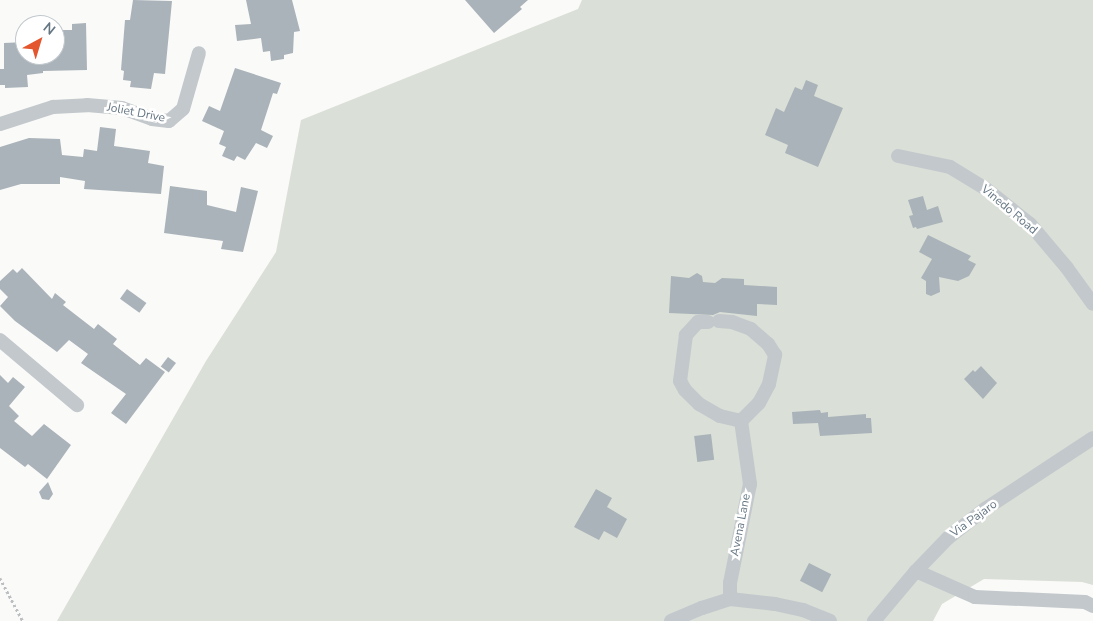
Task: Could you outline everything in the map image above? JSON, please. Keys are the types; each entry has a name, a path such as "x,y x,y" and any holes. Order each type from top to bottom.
{"street":[{"name":"Joliet Drive","path":"0,124 53,108 87,105 122,108 152,119 169,121 183,109 199,53"},
{"name":"Vinedo Road","path":"898,156 950,167 986,189 1030,224 1067,268 1093,304"},
{"path":"698,322 732,322 751,329 768,344 775,356 769,384 759,403 741,422 720,416 699,404 685,390 680,381 686,335 698,322"},
{"path":"0,340 77,405"},
{"name":"Avena Lane","path":"730,599 730,583 750,484 741,422"},
{"name":"Via Pajaro","path":"874,621 916,571 948,538 985,509 1093,438"},
{"path":"916,571 975,597 1086,602 1093,606"},
{"path":"671,621 730,599 776,604 803,610 830,621"}],"path":[{"path":"0,578 23,621"}],"shaded area":[{"path":"582,0 1093,0 1093,585 1082,582 984,579 942,604 933,621 57,621 206,361 276,252 301,120 578,9"}],"building":[{"path":"133,0 172,1 165,74 154,73 151,89 130,87 131,81 123,80 124,71 121,70 125,20 130,20"},
{"path":"246,0 292,0 300,31 294,32 293,53 284,55 284,59 271,61 270,51 263,52 261,38 237,41 235,25 251,24"},
{"path":"465,0 528,0 520,7 522,9 494,33"},
{"path":"86,23 87,70 43,71 43,73 27,75 28,87 5,88 5,85 0,85 0,69 4,69 4,43 15,42 15,65 65,65 65,30 72,30 72,24"},
{"path":"235,68 281,83 277,94 273,93 261,130 273,136 267,148 256,143 245,160 237,156 234,161 222,156 226,147 219,144 224,131 202,121 209,106 220,111"},
{"path":"806,80 818,85 814,96 843,108 818,167 785,153 788,145 765,135 776,108 784,112 795,87 802,90"},
{"path":"100,127 116,129 114,146 150,151 148,163 164,166 161,194 84,189 85,181 60,177 60,184 21,184 0,190 0,147 29,138 60,139 62,155 83,157 84,149 97,151"},
{"path":"170,186 207,191 207,205 236,212 241,187 258,191 243,252 221,249 223,241 164,233"},
{"path":"923,196 927,210 938,206 943,222 917,229 916,227 913,228 909,216 913,215 908,200"},
{"path":"928,235 971,256 968,260 976,264 969,276 958,281 939,277 940,292 931,296 926,294 926,281 921,278 932,259 919,252"},
{"path":"22,268 52,299 55,293 66,302 63,305 94,329 98,324 117,339 113,344 140,365 146,358 165,372 126,424 111,413 126,394 81,363 88,354 69,340 57,352 15,321 0,306 8,297 0,289 0,281 13,269 17,273"},
{"path":"697,273 702,276 703,282 715,283 722,278 744,279 744,285 777,287 777,305 757,304 757,316 720,312 713,315 669,313 671,276 689,278"},
{"path":"127,289 146,303 139,313 120,299"},
{"path":"168,357 176,363 169,373 161,367"},
{"path":"981,366 997,383 983,399 964,379 973,370 975,372"},
{"path":"0,375 8,383 13,377 25,387 9,406 19,416 14,421 32,436 44,424 71,445 47,479 28,464 25,467 0,448"},
{"path":"820,410 821,413 828,412 828,417 866,414 866,418 871,418 872,433 820,436 818,423 793,424 792,412"},
{"path":"711,434 714,460 697,462 694,436"},
{"path":"48,482 53,494 49,500 42,499 39,492"},
{"path":"596,489 612,498 607,507 627,519 617,538 604,531 599,540 574,527"},
{"path":"809,563 831,574 822,592 800,581"}]}
